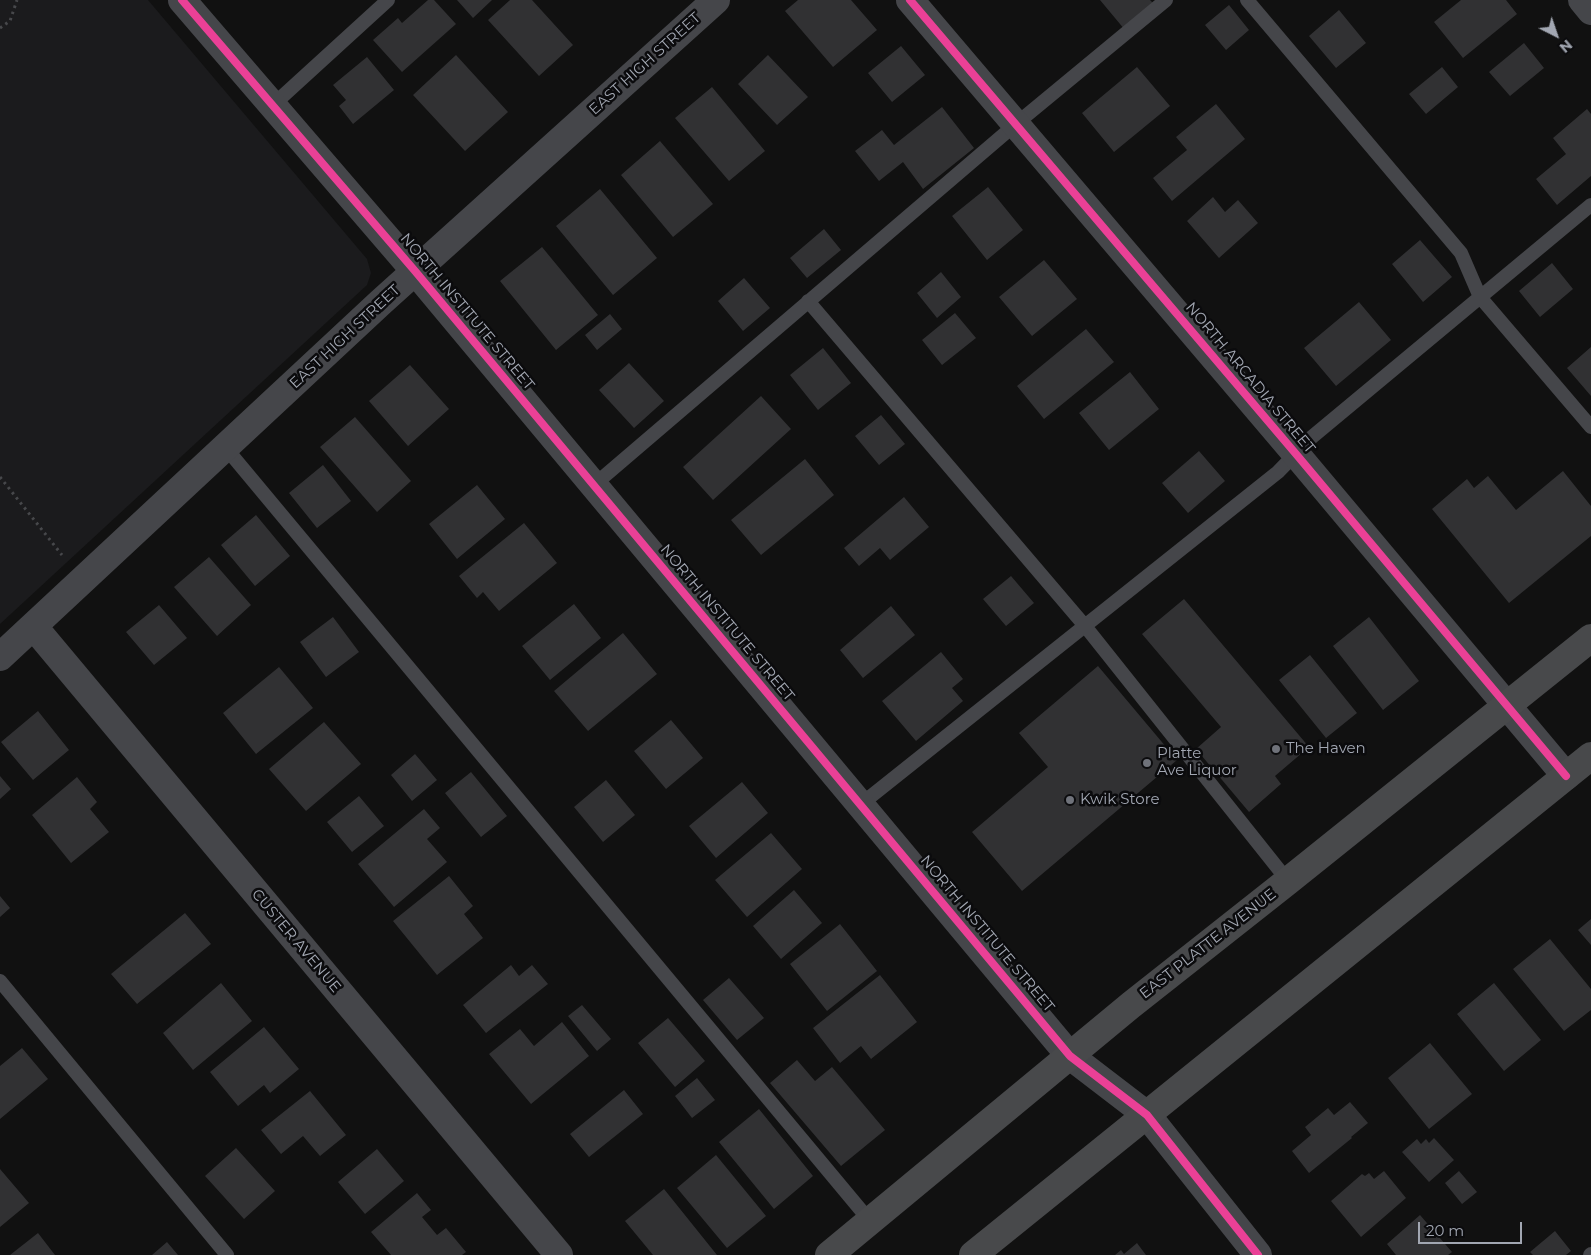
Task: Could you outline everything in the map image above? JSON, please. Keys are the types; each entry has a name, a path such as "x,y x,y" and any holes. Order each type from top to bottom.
{"main road":[{"name":"EAST PLATTE AVENUE","path":"829,1255 1131,1005 1591,638"},
{"path":"973,1255 1591,756"}],"street":[{"name":"NORTH INSTITUTE STREET","path":"182,0 415,271 1070,1056 1147,1115 1258,1255"},
{"name":"EAST HIGH STREET","path":"0,657 415,271 716,0"},
{"name":"NORTH ARCADIA STREET","path":"910,0 1296,454 1566,776"},
{"path":"1582,0 1591,11"},
{"name":"CUSTER AVENUE","path":"34,627 559,1255"}],"lane":[{"path":"273,106 388,0"},
{"path":"594,484 1016,124 1166,0"},
{"path":"1247,0 1461,254 1480,297 1591,427"},
{"path":"860,805 1278,472 1312,437 1591,205"},
{"path":"808,301 1085,626 1288,881"},
{"path":"225,447 870,1221"},
{"path":"0,981 227,1255"}],"path":[{"path":"0,28 10,21 17,0"},
{"path":"0,478 83,581"}],"shaded area":[{"path":"0,0 148,0 367,259 371,273 367,285 0,624"}],"building":[{"path":"428,0 434,0 456,24 402,72 373,40 398,18 402,23"},
{"path":"457,0 492,0 473,18"},
{"path":"510,0 532,0 573,45 539,76 488,20"},
{"path":"798,0 851,0 877,30 833,67 785,11"},
{"path":"1100,0 1150,0 1155,5 1125,30"},
{"path":"1461,0 1506,0 1517,14 1463,58 1434,22"},
{"path":"1229,5 1249,30 1226,50 1205,25"},
{"path":"1339,10 1366,43 1336,68 1309,36"},
{"path":"1524,43 1544,68 1510,96 1489,72"},
{"path":"901,46 925,75 892,102 868,73"},
{"path":"456,55 508,112 465,151 413,95"},
{"path":"768,55 808,97 777,125 738,84"},
{"path":"367,57 394,90 353,124 339,106 346,100 333,85"},
{"path":"1137,67 1170,106 1114,152 1082,113"},
{"path":"1442,67 1458,87 1426,114 1409,94"},
{"path":"712,87 765,151 729,181 675,118"},
{"path":"1216,104 1245,139 1172,201 1153,178 1187,150 1176,137"},
{"path":"942,107 974,148 923,189 903,162 879,181 855,151 882,130 894,145"},
{"path":"1587,109 1591,114 1591,176 1557,205 1536,179 1566,154 1553,138"},
{"path":"660,141 713,204 673,237 621,175"},
{"path":"988,187 1023,230 987,260 952,216"},
{"path":"600,189 657,258 613,295 556,226"},
{"path":"1213,197 1225,212 1238,200 1258,223 1219,258 1187,221"},
{"path":"824,229 841,250 807,278 790,258"},
{"path":"1420,240 1452,277 1423,302 1392,264"},
{"path":"542,247 598,315 556,350 500,281"},
{"path":"1044,260 1077,299 1032,336 999,297"},
{"path":"1552,263 1573,289 1540,317 1519,291"},
{"path":"941,272 961,297 937,318 917,293"},
{"path":"744,278 770,308 743,331 718,301"},
{"path":"1359,302 1391,340 1336,386 1304,348"},
{"path":"955,313 976,338 942,365 922,340"},
{"path":"610,314 622,329 597,350 585,335"},
{"path":"1086,329 1114,362 1044,419 1017,386"},
{"path":"1591,347 1591,396 1567,368"},
{"path":"823,348 851,383 818,410 790,375"},
{"path":"629,363 664,401 634,428 599,390"},
{"path":"410,365 449,409 408,446 369,401"},
{"path":"1130,372 1159,409 1109,450 1079,413"},
{"path":"761,396 791,429 713,500 683,467"},
{"path":"881,415 905,444 879,465 855,436"},
{"path":"355,417 411,481 377,512 320,447"},
{"path":"1199,451 1225,481 1188,513 1162,483"},
{"path":"805,459 834,495 761,555 731,520"},
{"path":"323,465 351,501 317,528 289,493"},
{"path":"1563,471 1591,506 1591,536 1509,603 1432,509 1467,479 1474,488 1488,476 1516,510"},
{"path":"477,485 505,519 457,559 429,524"},
{"path":"904,497 929,527 890,560 880,548 859,566 844,548"},
{"path":"256,515 290,556 255,586 221,545"},
{"path":"524,523 557,563 499,611 483,592 477,598 459,576"},
{"path":"209,557 251,605 217,636 174,587"},
{"path":"1011,576 1034,603 1006,626 983,599"},
{"path":"1184,599 1309,747 1275,776 1281,784 1249,812 1196,749 1221,727 1142,634"},
{"path":"574,604 601,638 550,680 522,646"},
{"path":"159,605 187,638 154,665 126,632"},
{"path":"891,606 915,635 863,678 840,650"},
{"path":"333,617 359,652 326,677 300,642"},
{"path":"1369,617 1419,681 1383,710 1333,646"},
{"path":"623,633 657,674 588,731 554,691"},
{"path":"941,652 963,679 952,688 963,701 916,741 882,701"},
{"path":"1310,655 1357,713 1326,738 1279,680"},
{"name":"Kwik Store","path":"1098,666 1177,760 1022,891 972,832 1048,767 1019,733"},
{"path":"279,667 313,708 256,754 223,713"},
{"path":"38,711 69,750 33,780 1,742"},
{"path":"671,720 703,758 666,789 634,751"},
{"path":"324,722 361,764 306,811 269,769"},
{"path":"415,754 437,780 412,801 391,775"},
{"path":"471,772 507,816 481,837 445,793"},
{"path":"0,776 11,789 0,799"},
{"path":"77,777 97,802 90,809 109,832 71,863 32,815"},
{"path":"606,780 635,815 603,842 574,807"},
{"path":"742,782 768,813 716,858 689,826"},
{"path":"359,796 384,826 352,852 327,822"},
{"path":"424,809 440,828 427,839 447,862 394,907 358,864"},
{"path":"771,833 802,869 747,917 715,880"},
{"path":"449,876 473,906 464,914 483,938 437,975 393,921"},
{"path":"794,890 822,923 781,959 753,926"},
{"path":"0,896 10,908 0,917"},
{"path":"185,913 211,944 137,1004 111,974"},
{"path":"1591,919 1591,945 1578,930"},
{"path":"840,924 877,971 827,1011 790,964"},
{"path":"1550,939 1591,989 1591,1010 1564,1031 1513,969"},
{"path":"511,965 519,976 532,965 548,984 486,1033 463,1005"},
{"path":"880,975 917,1022 871,1059 861,1046 840,1063 813,1028"},
{"path":"729,978 764,1018 737,1040 703,1000"},
{"path":"221,983 252,1021 193,1070 163,1033"},
{"path":"1494,983 1541,1040 1504,1071 1457,1014"},
{"path":"582,1005 611,1039 597,1051 568,1016"},
{"path":"668,1018 705,1061 675,1087 638,1043"},
{"path":"562,1022 589,1056 531,1104 489,1054 520,1029 534,1046"},
{"path":"264,1027 299,1069 270,1093 264,1085 238,1106 210,1072"},
{"path":"1430,1043 1472,1094 1429,1129 1388,1078"},
{"path":"22,1048 48,1079 0,1119 0,1066"},
{"path":"797,1060 815,1081 832,1067 885,1130 841,1166 770,1083"},
{"path":"697,1078 715,1100 692,1118 675,1096"},
{"path":"624,1090 643,1114 589,1157 570,1134"},
{"path":"310,1091 346,1135 320,1156 303,1136 281,1154 261,1130"},
{"path":"1350,1102 1368,1123 1309,1173 1292,1151 1311,1135 1305,1127 1328,1108 1334,1115"},
{"path":"759,1109 813,1176 774,1209 719,1142"},
{"path":"1434,1138 1454,1160 1429,1182 1402,1152 1417,1139 1421,1144 1426,1139 1429,1143"},
{"path":"236,1148 275,1191 244,1219 205,1176"},
{"path":"377,1149 404,1181 365,1214 338,1182"},
{"path":"716,1155 766,1216 727,1248 677,1188"},
{"path":"0,1169 29,1203 0,1227"},
{"path":"1384,1171 1406,1198 1361,1237 1331,1201 1362,1174 1365,1176 1369,1173 1374,1179"},
{"path":"1459,1171 1477,1192 1462,1204 1445,1183"},
{"path":"664,1189 717,1255 653,1255 625,1221"},
{"path":"417,1193 431,1210 422,1217 437,1235 446,1228 466,1252 462,1255 391,1255 371,1232"},
{"path":"1420,1215 1452,1252 1448,1255 1396,1255 1387,1244"},
{"path":"1555,1231 1571,1251 1566,1255 1533,1255 1530,1252"},
{"path":"38,1233 55,1255 10,1255"},
{"path":"167,1242 178,1255 152,1255"},
{"path":"1137,1243 1146,1255 1115,1255 1121,1250 1124,1254"}],"cycle path":[{"path":"182,0 415,271 1070,1056 1147,1115 1258,1255"},
{"path":"910,0 1296,454 1566,776"}],"place":[{"name":"The Haven","path":"1276,749"},
{"name":"Platte Ave Liquor","path":"1147,763"},
{"name":"Kwik Store","path":"1070,800"}]}
